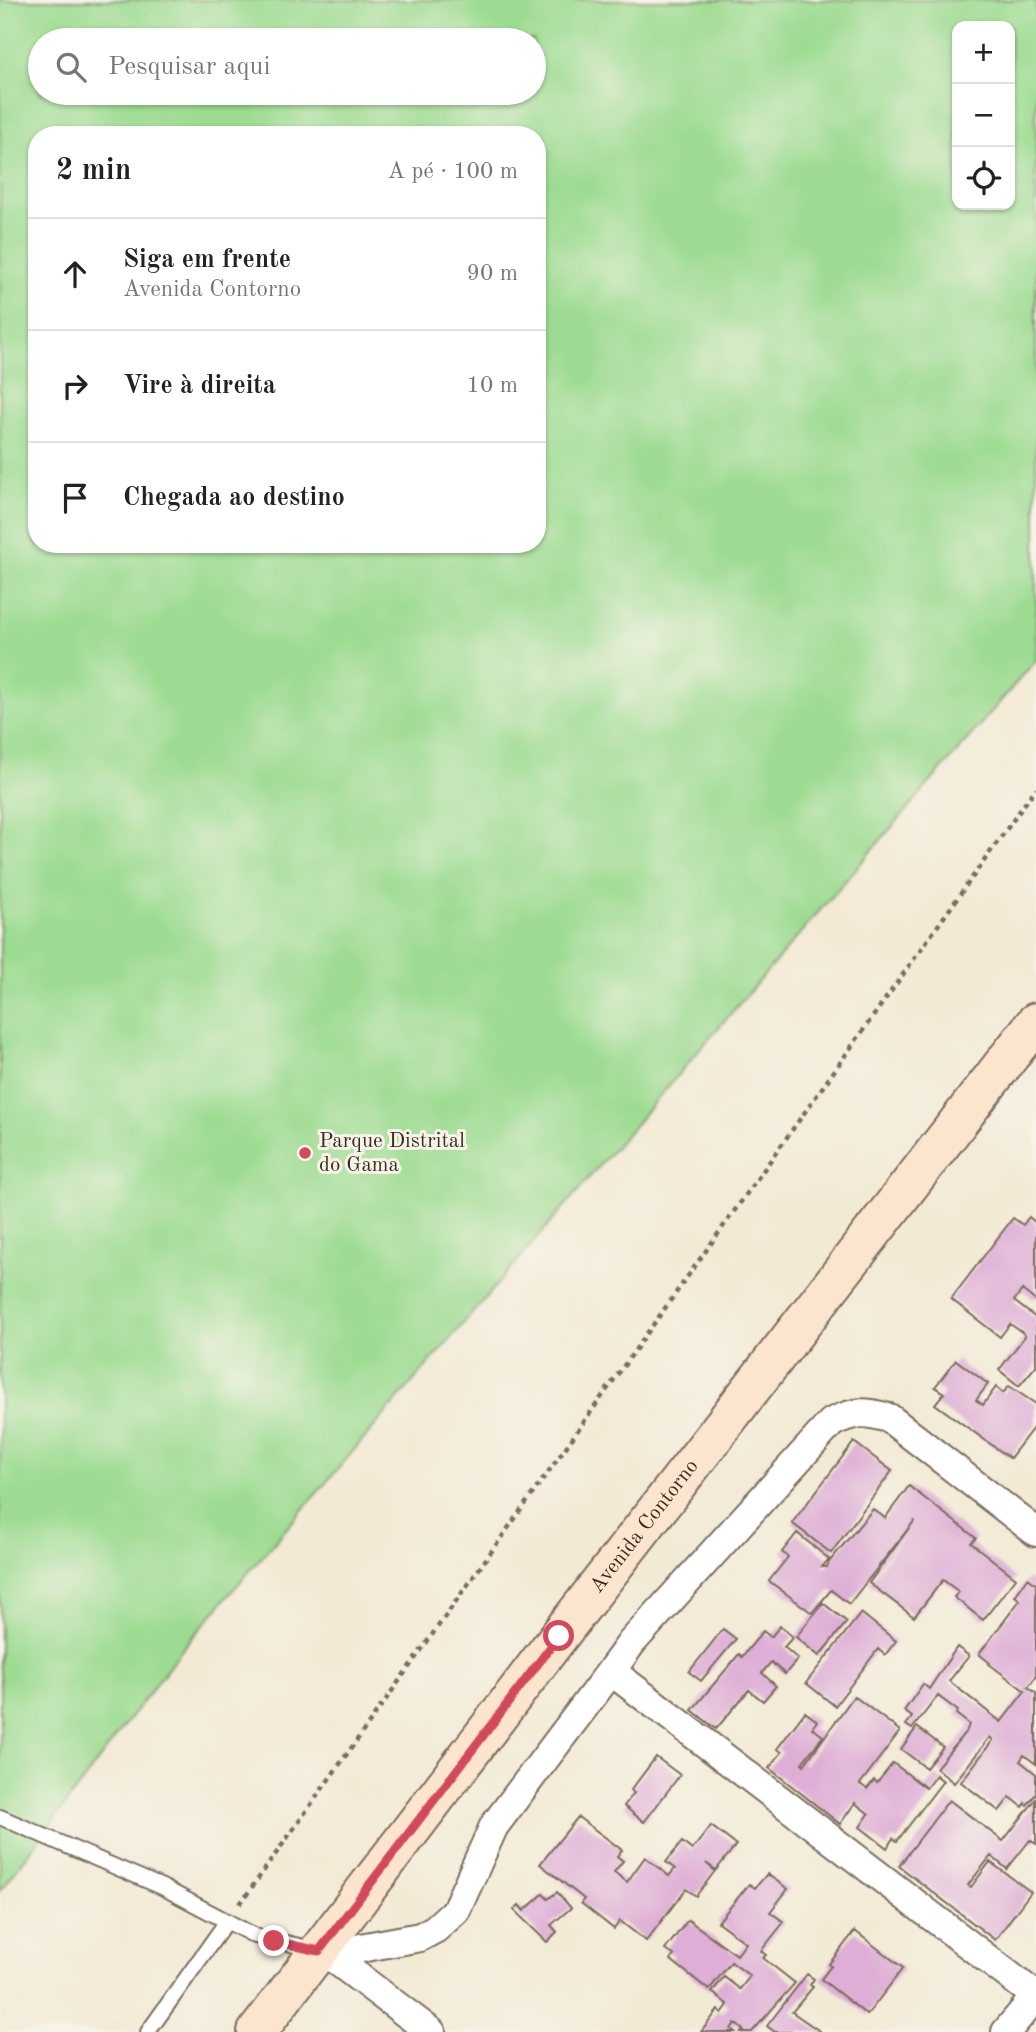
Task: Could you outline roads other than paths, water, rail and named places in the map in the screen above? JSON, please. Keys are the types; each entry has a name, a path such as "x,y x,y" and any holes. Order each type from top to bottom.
{"main road":[{"name":"Avenida Contorno","path":"257,2032 323,1953 568,1625 1036,1022"}],"street":[{"path":"323,1953 420,1937 435,1929 456,1909 494,1826 632,1642 832,1422 849,1414 867,1411 889,1418 1036,1532"},
{"path":"611,1671 1036,1996 1006,2032"},
{"path":"323,1953 431,2032"}],"lane":[{"path":"0,1817 162,1887 255,1936 323,1953"},
{"path":"148,2032 227,1921"}],"place":[{"name":"Parque Distrital do Gama","path":"305,1153"}]}
